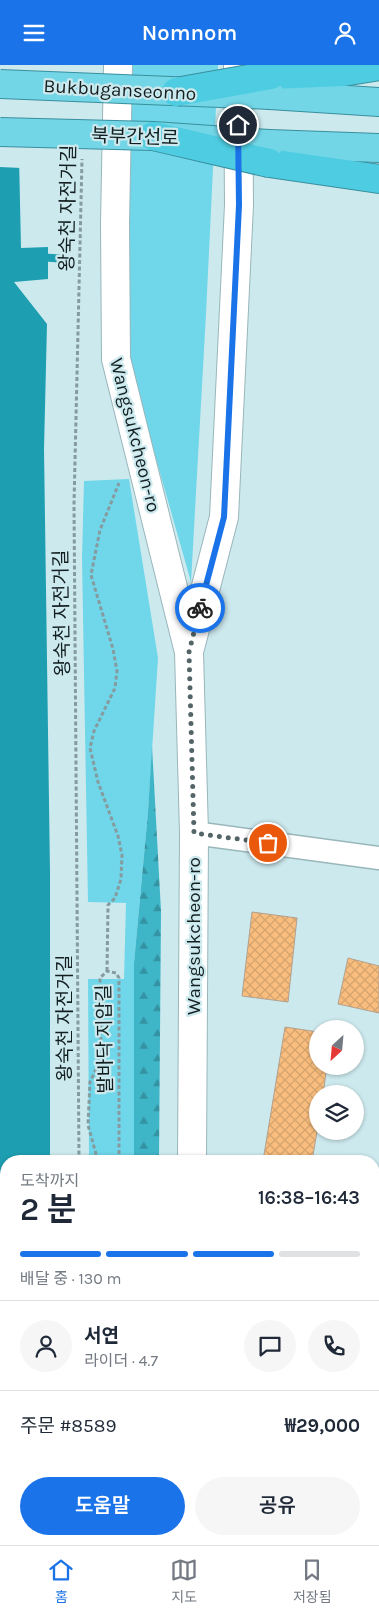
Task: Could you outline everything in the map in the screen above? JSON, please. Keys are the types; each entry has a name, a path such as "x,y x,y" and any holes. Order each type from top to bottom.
{"highway":[{"path":"271,85 379,66"},
{"name":"Bukbuganseonno","path":"0,84 176,92 271,85"},
{"path":"271,85 379,102"},
{"name":"북부간선로","path":"0,132 153,136 269,154"},
{"path":"269,154 379,148"},
{"path":"269,154 379,179"}],"street":[{"name":"Wangsukcheon-ro","path":"118,65 115,224 116,359 189,652 194,833 192,1155"},
{"name":"Wangsukcheon-ro","path":"189,652 224,517 239,205 238,65"},
{"path":"194,833 379,858"}],"path":[{"name":"왕숙천 자전거길","path":"79,1155 74,505 82,157"},
{"path":"108,971 108,905 115,898 121,879 122,855 118,836 98,782 90,748 94,731 115,688 117,671 113,649 91,575 100,530 120,480"},
{"name":"발바닥 지압길","path":"96,1155 88,1125 90,1082 98,1065 101,1050 100,978 108,971 116,973 119,978 119,1155"}],"shaded area":[{"path":"0,65 17,65 21,248 48,247 48,279 14,282 47,324 44,449 50,872 50,1155 0,1155"},
{"path":"133,65 218,65 191,582 126,353"},
{"path":"129,479 158,658 148,812 134,963 134,1155 89,1155 88,979 124,979 126,903 88,902 82,558 84,481"}],"green space":[{"path":"152,746 161,911 159,1155 134,1155 134,963"}],"pier":[{"path":"0,65 19,65 21,168 0,167"}],"building":[{"path":"252,912 297,918 288,1002 242,996"},
{"path":"348,958 379,966 379,1013 338,1004"},
{"path":"285,1027 309,1031 309,1075 326,1075 324,1085 309,1085 309,1140 316,1140 313,1155 264,1155"}],"waterway":[{"path":"38,257 66,259"}],"way so far":[{"path":"200,608 189,652 194,833 268,843"}],"route":[{"path":"200,608 224,517 239,205 238,125"}]}
